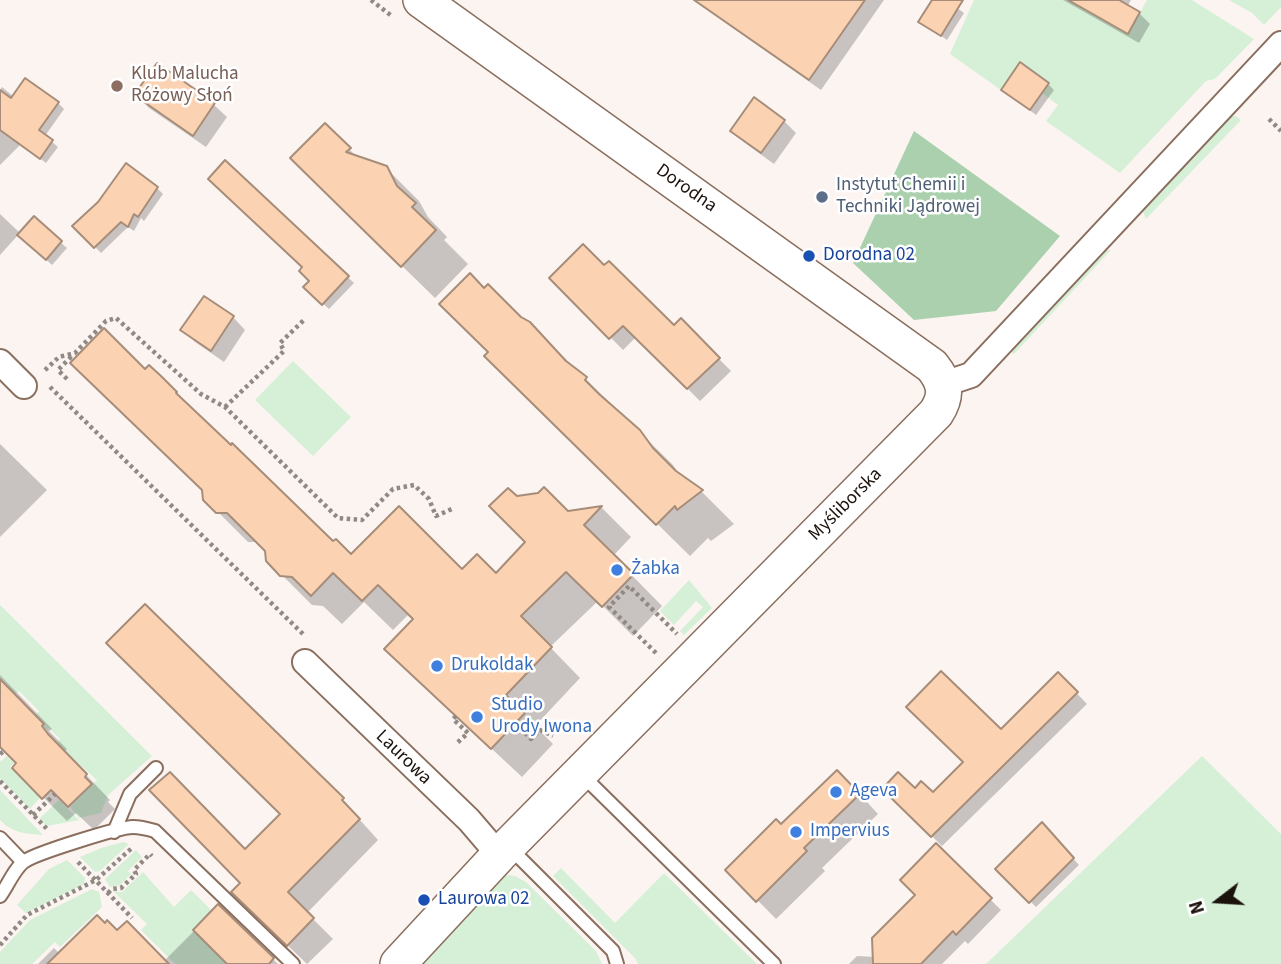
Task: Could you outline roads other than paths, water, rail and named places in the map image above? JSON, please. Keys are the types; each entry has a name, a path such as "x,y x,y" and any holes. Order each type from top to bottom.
{"street":[{"name":"Dorodna","path":"421,0 932,366 944,384"},
{"path":"944,384 971,375 1281,44"},
{"path":"0,362 38,381"},
{"name":"Myśliborska","path":"398,964 503,850 936,413 942,404 944,384"},
{"name":"Laurowa","path":"305,663 503,850"}],"lane":[{"path":"114,832 130,794 156,768"},
{"path":"580,773 774,964"},
{"path":"0,897 23,862 63,846 132,827 155,831 293,964"},
{"path":"0,838 23,862"},
{"path":"503,850 613,951 617,964"}],"place":[{"name":"Klub Malucha Różowy Słoń","path":"117,86"},
{"name":"Instytut Chemii i Techniki Jądrowej","path":"822,197"},
{"name":"Dorodna 02","path":"809,256"},
{"name":"Żabka","path":"617,570"},
{"name":"Drukoldak","path":"437,666"},
{"name":"Studio Urody Iwona","path":"477,717"},
{"name":"Ageva","path":"836,792"},
{"name":"Impervius","path":"796,832"},
{"name":"Laurowa 02","path":"424,900"}]}
